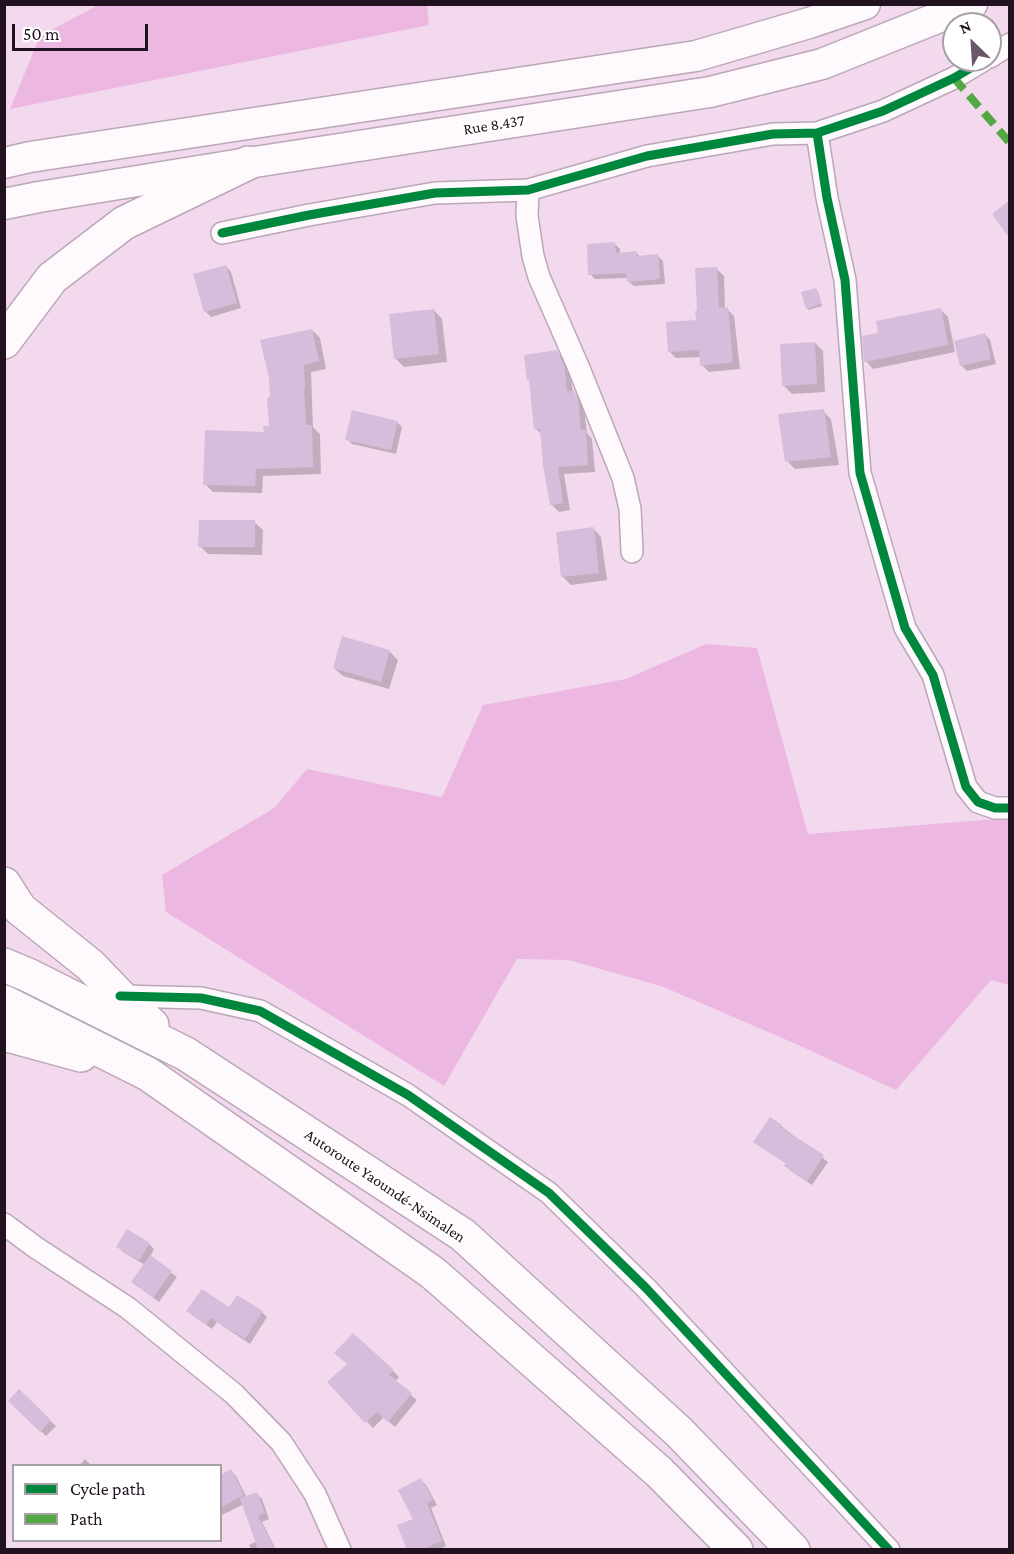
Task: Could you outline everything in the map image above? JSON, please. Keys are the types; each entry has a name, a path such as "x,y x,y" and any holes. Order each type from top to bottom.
{"highway":[{"path":"4,342 52,278 124,223 248,163"},
{"path":"4,884 20,909 90,965 120,996 186,1054"},
{"name":"Autoroute Yaoundé-Nsimalen","path":"12,968 186,1054 463,1236 679,1431 793,1550"},
{"path":"7,1011 148,1074 434,1273 659,1472 736,1550"}],"main road":[{"path":"4,163 30,157 696,56 865,4"},
{"name":"Rue 8.437","path":"4,204 248,163 710,92 822,64 972,4"},
{"path":"4,209 39,197"}],"street":[{"path":"222,233 435,193 528,190 648,156 773,135 818,133 884,111 964,72"},
{"path":"818,133 827,198 845,280 860,473 863,484 905,628 933,675 966,787 978,802 995,808 1010,808"},
{"path":"528,190 527,216 533,256 539,277 623,478 630,509 632,552"},
{"path":"120,996 201,998 260,1011 408,1095 549,1193 646,1288 889,1550"},
{"path":"4,1224 128,1308 234,1394 281,1442 315,1494 340,1550"}],"shaded area":[{"path":"100,4 427,5 429,25 10,109 40,36"},
{"path":"706,644 757,648 808,834 1009,818 1009,985 991,980 896,1090 661,986 568,960 517,959 444,1086 166,912 162,875 274,808 307,769 442,797 483,705 626,679"}],"building":[{"path":"1010,200 1010,239 992,214"},
{"path":"615,242 616,253 637,251 637,256 658,254 660,279 627,282 626,273 588,275 587,244"},
{"path":"226,265 237,303 204,312 193,274"},
{"path":"717,267 719,308 728,307 733,362 700,366 699,350 668,352 666,322 696,320 695,268"},
{"path":"816,288 821,304 806,309 801,292"},
{"path":"941,308 948,345 864,362 862,336 878,333 876,321"},
{"path":"434,309 439,354 394,359 389,314"},
{"path":"312,329 319,361 304,365 304,390 306,425 312,425 313,467 256,469 255,486 203,485 205,430 264,432 263,426 269,426 267,398 270,397 269,378 260,340"},
{"path":"985,333 991,359 960,366 954,341"},
{"path":"815,342 817,384 782,386 780,344"},
{"path":"557,350 564,365 567,391 574,391 578,399 581,430 586,430 588,465 558,467 563,503 550,505 540,429 534,429 524,355"},
{"path":"824,409 831,457 785,462 778,414"},
{"path":"352,410 398,421 391,450 345,440"},
{"path":"199,520 255,520 255,547 198,547"},
{"path":"594,527 599,573 561,577 556,532"},
{"path":"342,636 390,650 381,682 333,668"},
{"path":"770,1117 782,1125 780,1127 824,1155 807,1181 784,1166 786,1163 753,1142"},
{"path":"127,1229 150,1243 139,1260 116,1247"},
{"path":"150,1255 172,1271 153,1298 131,1282"},
{"path":"202,1289 229,1307 237,1295 263,1311 245,1339 211,1318 206,1325 186,1311"},
{"path":"353,1333 394,1370 389,1375 412,1393 388,1422 377,1412 365,1423 327,1382 347,1364 334,1353"},
{"path":"19,1389 51,1420 40,1432 8,1401"},
{"path":"231,1469 244,1495 222,1507 222,1474"},
{"path":"421,1478 433,1500 427,1503 442,1541 420,1550 407,1550 397,1525 413,1519 398,1490"},
{"path":"257,1492 265,1513 258,1516 275,1550 258,1550 240,1498"}],"marked path":[{"path":"954,78 1010,143"}],"cycle path":[{"path":"222,233 435,193 528,190 647,156 773,134 817,133 883,111 964,72"},
{"path":"817,133 827,198 845,280 860,473 905,628 933,675 966,787 978,802 995,808 1010,808"},
{"path":"120,996 201,998 260,1011 408,1095 549,1193 646,1288 889,1550"}]}
